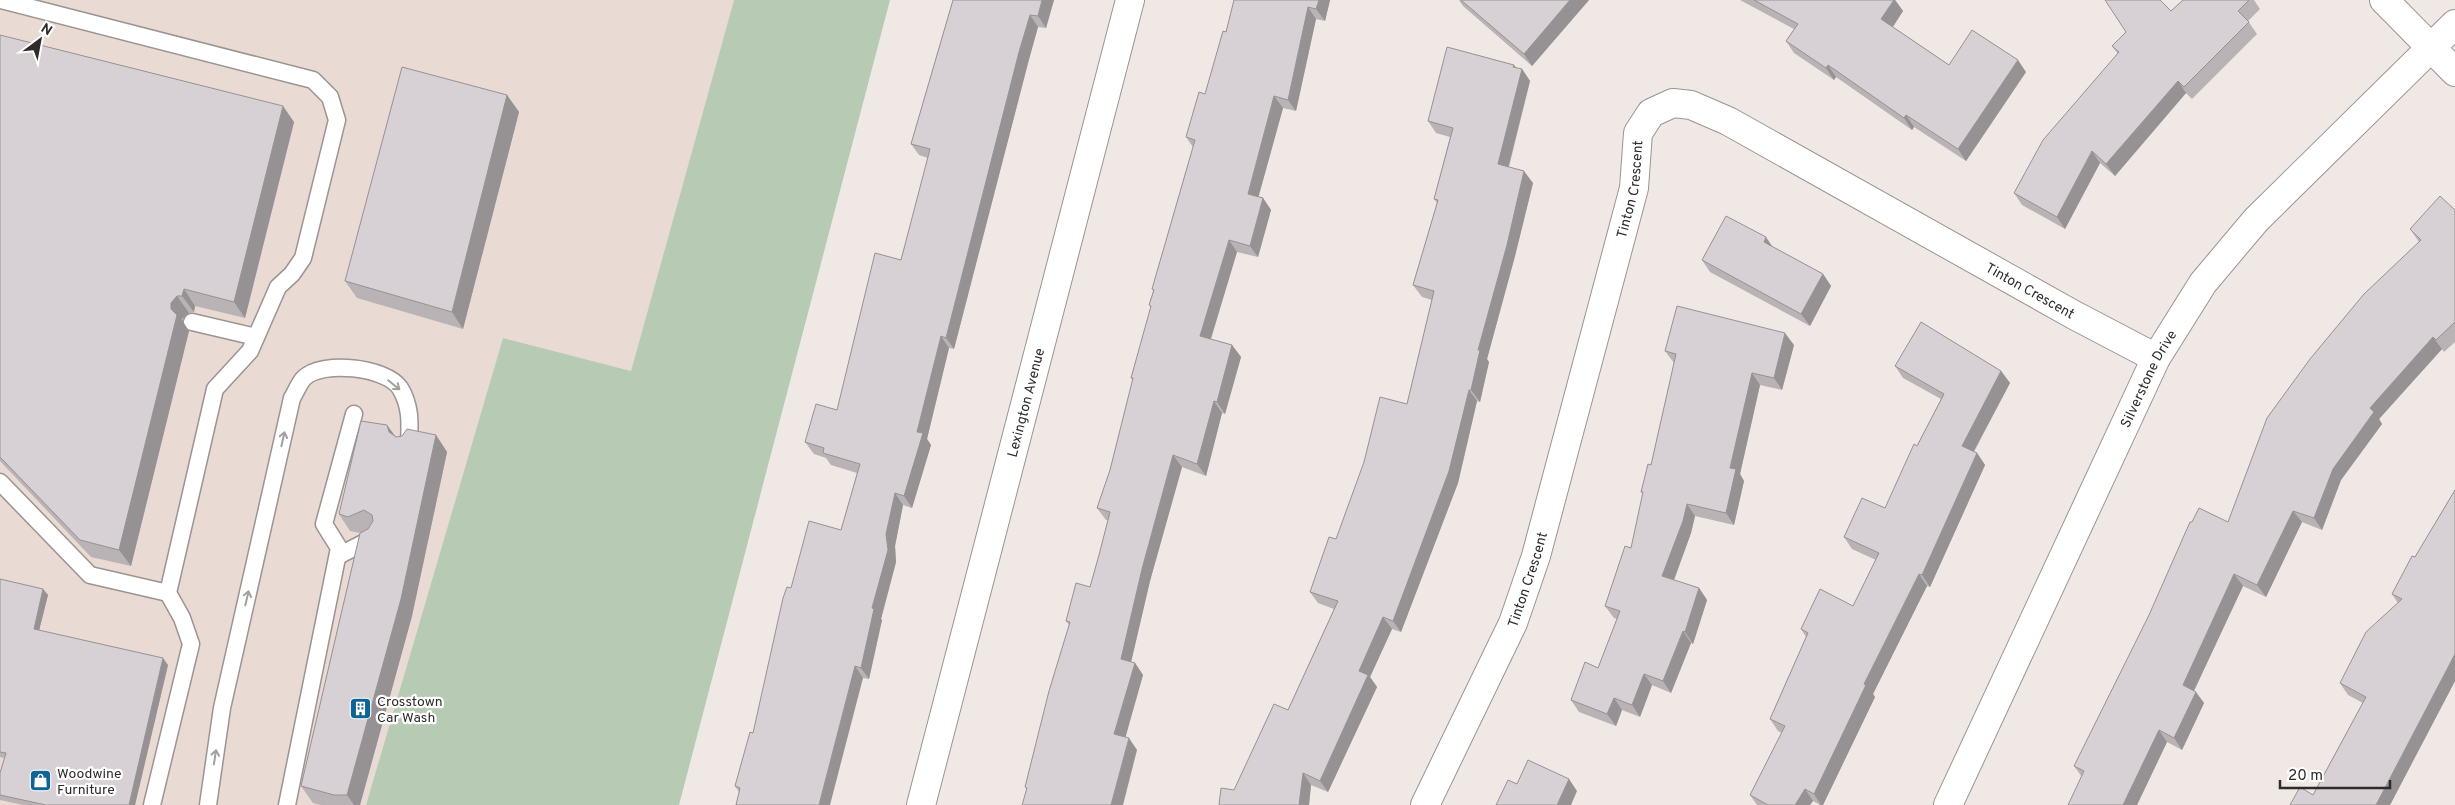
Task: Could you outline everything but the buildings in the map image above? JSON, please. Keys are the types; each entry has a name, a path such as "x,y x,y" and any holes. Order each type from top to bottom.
{"street":[{"name":"Lexington Avenue","path":"921,805 1130,0"},
{"path":"2384,0 2455,72"},
{"name":"Silverstone Drive","path":"1948,805 2156,358 2203,283 2256,220 2455,24"},
{"name":"Tinton Crescent","path":"1426,805 1513,622 1536,556 1634,188 1638,133 1651,113 1673,104 1691,105 1728,121 2156,358"}],"lane":[{"path":"1,0 313,80 330,97 337,120 303,258 292,274 278,288 250,351 214,389 168,593 182,618 191,644 152,805"},
{"path":"192,322 256,337"},
{"path":"208,805 222,708 292,398 304,378 323,369 345,367 373,372 399,386 411,415 409,444"},
{"path":"287,805 338,556 339,548 324,524 354,414"},
{"path":"0,482 90,575 168,593"},
{"path":"338,556 374,538"}],"shaded area":[{"path":"0,0 734,0 631,371 503,338 366,805 0,805"}],"green space":[{"path":"734,0 890,0 679,805 366,805 503,338 631,371"}],"place":[{"name":"Crosstown Car Wash","path":"361,709"},
{"name":"Woodwine Furniture","path":"41,781"}]}
